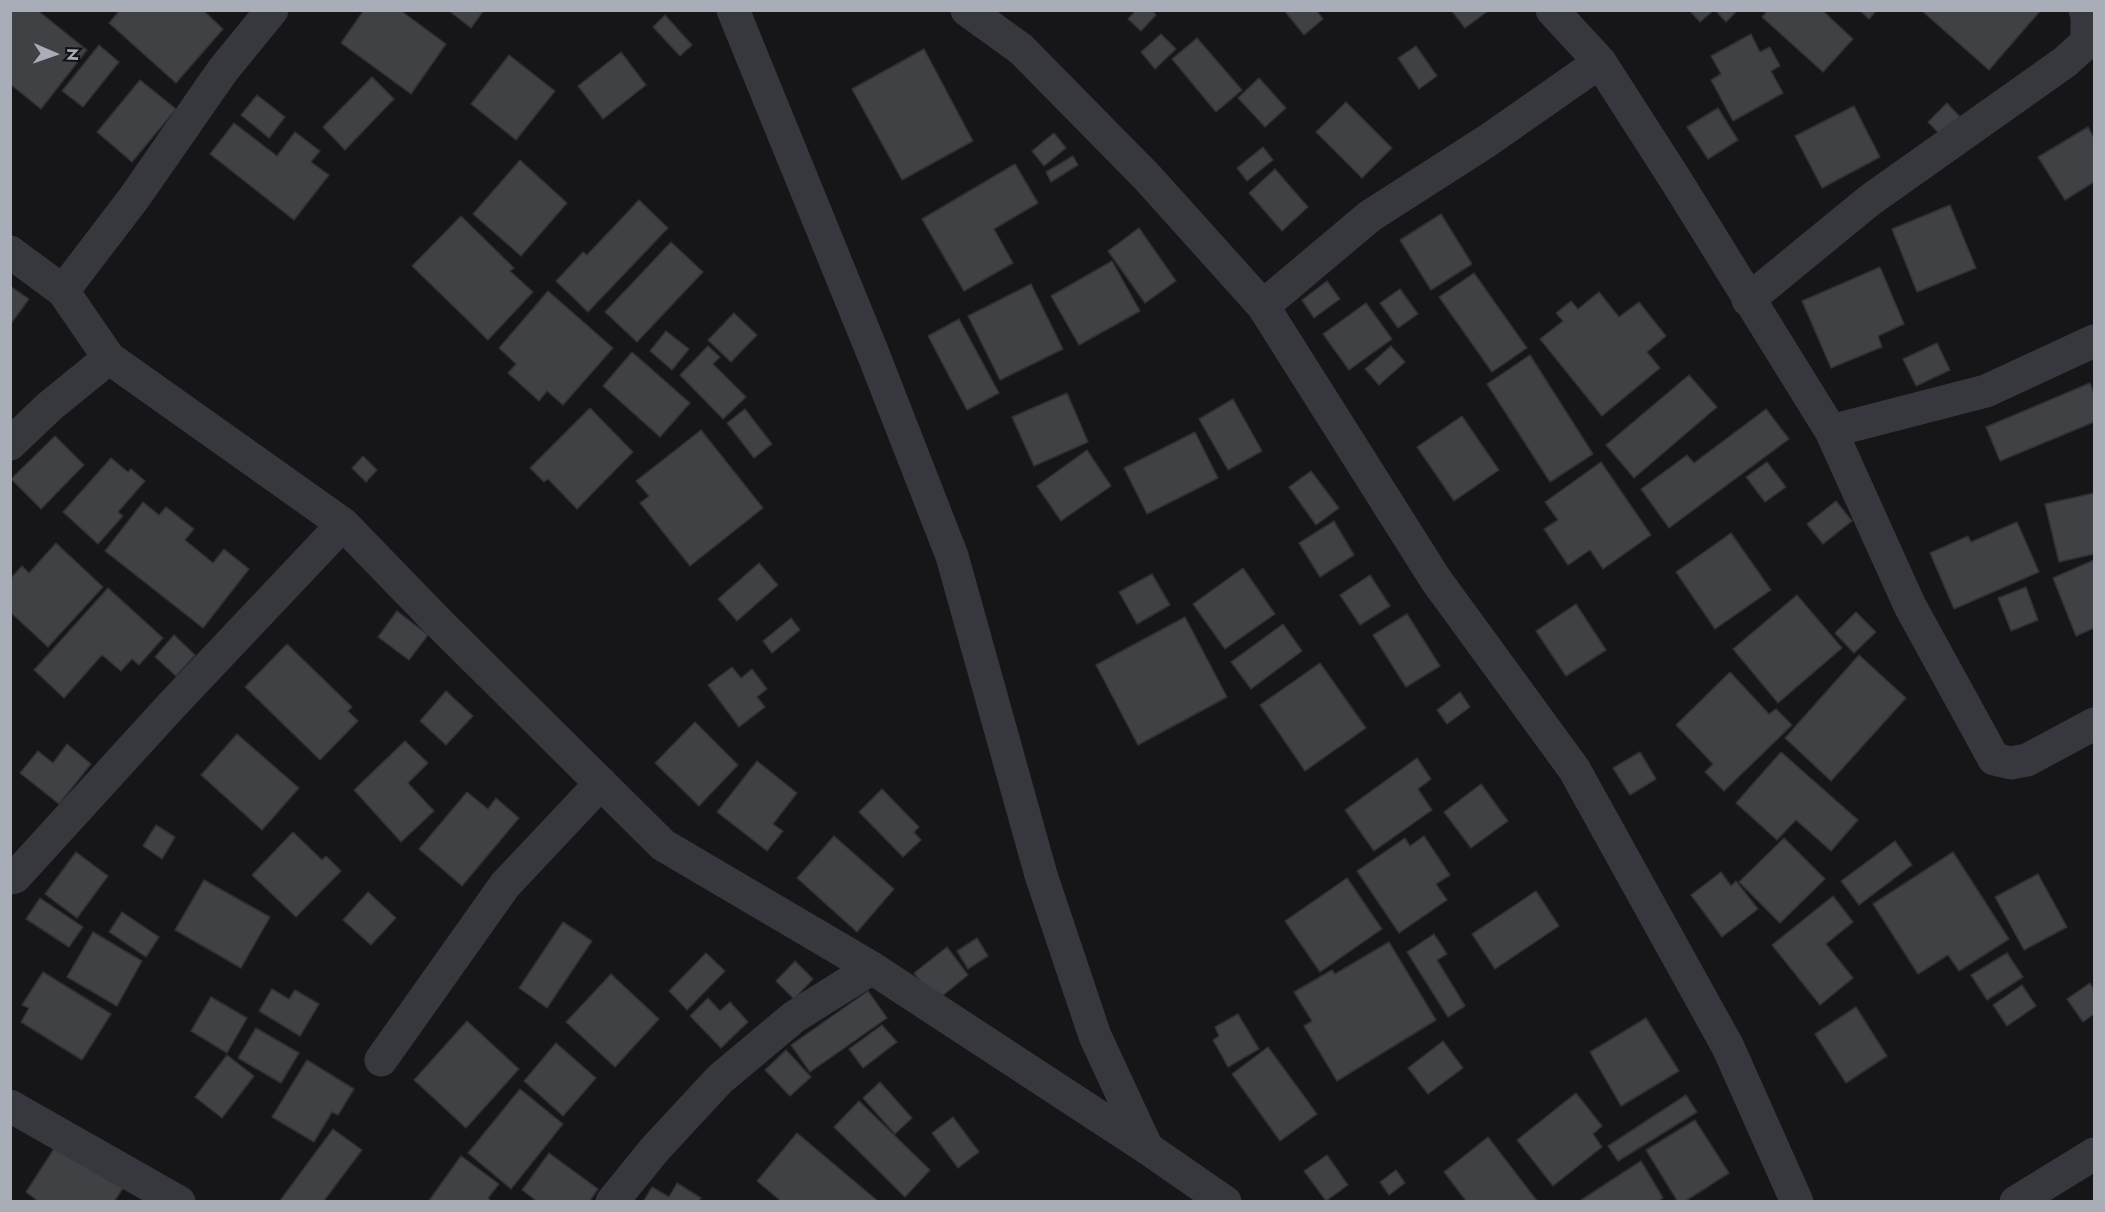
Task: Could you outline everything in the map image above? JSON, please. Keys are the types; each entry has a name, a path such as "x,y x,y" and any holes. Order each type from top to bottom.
{"street":[{"path":"63,291 134,198 223,70 273,10"},
{"path":"733,10 872,351 952,556 1041,875 1091,1026 1147,1148"},
{"path":"968,10 1021,49 1148,177 1263,306 1436,580 1574,769 1728,1047 1797,1202"},
{"path":"1552,10 1599,63 1677,182 1831,432 1910,606 1994,759 2011,763 2027,760 2094,724"},
{"path":"1748,300 1870,201 2065,62 2087,42 2088,14 2085,10"},
{"path":"1263,306 1370,216 1487,141 1599,63"},
{"path":"10,252 63,291 109,358 343,524 440,624 663,845 872,968 1147,1148 1225,1202"},
{"path":"1831,432 1986,391 2094,341"},
{"path":"10,444 50,406 109,358"},
{"path":"10,878 15,877 171,706 343,524"},
{"path":"381,1060 505,885 601,783"},
{"path":"612,1202 655,1149 720,1079 794,1017 872,968"},
{"path":"10,1106 179,1202"},
{"path":"2016,1202 2094,1154"}],"building":[{"path":"10,10 37,10 87,50 41,109 10,84"},
{"path":"120,10 203,10 223,29 176,83 109,23"},
{"path":"364,10 400,10 446,44 411,94 341,43"},
{"path":"448,10 484,10 471,28"},
{"path":"1136,10 1152,10 1156,15 1141,31 1128,19"},
{"path":"1284,10 1316,10 1323,19 1304,35"},
{"path":"1451,10 1487,10 1488,11 1465,28"},
{"path":"1689,10 1714,10 1700,22"},
{"path":"1715,10 1738,10 1726,22"},
{"path":"1768,10 1822,10 1853,39 1823,72 1762,17"},
{"path":"1859,10 1877,10 1869,19"},
{"path":"1921,10 2041,10 1989,70"},
{"path":"665,15 692,45 680,56 653,27"},
{"path":"1161,34 1176,49 1155,69 1141,52"},
{"path":"1751,34 1760,52 1770,47 1780,66 1771,71 1783,93 1733,121 1711,80 1721,74 1711,56"},
{"path":"1197,38 1242,90 1216,112 1172,59"},
{"path":"99,45 119,62 83,107 62,91"},
{"path":"1416,46 1437,76 1419,89 1398,58"},
{"path":"924,49 973,141 902,180 852,89"},
{"path":"621,52 646,85 603,119 578,86"},
{"path":"509,55 555,91 516,140 471,104"},
{"path":"372,77 394,99 345,150 323,127"},
{"path":"1259,78 1286,108 1265,127 1238,98"},
{"path":"140,80 176,109 132,162 97,132"},
{"path":"257,95 285,117 269,138 241,115"},
{"path":"1346,102 1392,148 1362,178 1316,132"},
{"path":"1947,103 1964,121 1945,140 1928,122"},
{"path":"1854,106 1880,157 1822,188 1795,136"},
{"path":"1718,108 1738,140 1708,159 1687,127"},
{"path":"234,123 277,156 295,132 320,151 311,162 329,175 294,220 210,154"},
{"path":"2088,127 2094,138 2094,182 2065,200 2038,157"},
{"path":"1054,133 1066,148 1044,166 1032,151"},
{"path":"1263,147 1273,160 1247,181 1237,168"},
{"path":"1073,156 1078,165 1051,182 1046,172"},
{"path":"520,160 567,203 521,256 473,214"},
{"path":"1015,164 1038,203 994,229 1013,263 964,291 922,219"},
{"path":"1275,169 1308,207 1282,231 1249,193"},
{"path":"639,200 668,228 588,312 556,281 583,252 587,255"},
{"path":"1950,205 1976,268 1917,292 1892,229"},
{"path":"1441,214 1472,264 1431,290 1400,240"},
{"path":"461,216 514,268 510,271 533,292 488,340 412,266"},
{"path":"1139,228 1176,281 1145,303 1108,251"},
{"path":"671,242 703,272 637,342 605,312"},
{"path":"1112,261 1140,311 1079,345 1051,296"},
{"path":"1880,267 1904,324 1878,336 1882,347 1831,368 1802,301"},
{"path":"1474,273 1527,348 1492,372 1439,297"},
{"path":"1327,281 1340,299 1314,318 1302,300"},
{"path":"1031,284 1063,349 1000,380 968,316"},
{"path":"10,286 29,299 10,325"},
{"path":"1400,289 1418,314 1398,328 1380,303"},
{"path":"548,291 613,348 563,405 547,391 539,401 508,373 516,364 499,348"},
{"path":"1599,292 1619,317 1639,302 1666,336 1647,352 1660,368 1602,416 1540,339 1563,321 1556,313 1571,301 1578,309"},
{"path":"1366,303 1392,339 1349,370 1323,334"},
{"path":"734,313 757,335 731,362 708,340"},
{"path":"959,319 999,393 967,410 928,336"},
{"path":"666,331 689,349 672,370 650,351"},
{"path":"1937,343 1950,370 1916,386 1903,359"},
{"path":"708,346 720,357 713,364 746,397 723,419 680,375"},
{"path":"1391,346 1405,362 1379,385 1365,369"},
{"path":"632,352 690,403 660,437 603,386"},
{"path":"1530,355 1593,454 1550,482 1487,384"},
{"path":"1689,375 1717,407 1634,478 1606,445"},
{"path":"2090,383 2094,393 2094,422 2000,461 1986,427"},
{"path":"1067,393 1088,442 1034,466 1012,417"},
{"path":"1233,399 1262,451 1228,470 1199,419"},
{"path":"590,408 633,452 577,509 548,479 544,482 530,468"},
{"path":"745,409 772,444 754,458 727,423"},
{"path":"1766,409 1789,439 1669,528 1641,489 1687,455 1694,463"},
{"path":"1462,416 1499,470 1454,501 1417,447"},
{"path":"701,430 763,508 690,566 640,503 649,496 636,481"},
{"path":"1195,432 1218,478 1147,514 1124,468"},
{"path":"55,436 84,465 41,509 11,479"},
{"path":"1087,450 1111,486 1061,521 1037,486"},
{"path":"363,456 377,470 366,482 352,468"},
{"path":"111,458 128,472 131,469 145,481 118,512 123,516 98,544 63,512"},
{"path":"1601,462 1651,535 1603,569 1590,550 1568,565 1544,529 1558,520 1545,502"},
{"path":"1767,462 1786,487 1765,502 1746,477"},
{"path":"1311,471 1339,508 1316,525 1289,487"},
{"path":"2094,493 2094,554 2059,562 2045,504"},
{"path":"1836,501 1852,521 1823,544 1807,524"},
{"path":"143,502 159,515 166,507 194,529 185,540 213,563 224,549 249,569 203,628 105,551"},
{"path":"1334,521 1354,555 1320,577 1299,543"},
{"path":"2017,522 2039,572 1954,609 1930,553 1968,536 1971,542"},
{"path":"1731,533 1771,590 1715,629 1676,572"},
{"path":"56,543 103,587 48,647 10,612 10,579 22,566 29,573"},
{"path":"2094,560 2094,628 2076,636 2053,578"},
{"path":"759,563 778,585 737,621 718,599"},
{"path":"1243,568 1275,614 1225,649 1193,604"},
{"path":"1152,574 1170,605 1137,624 1119,592"},
{"path":"1370,575 1390,606 1360,625 1340,595"},
{"path":"2026,587 2038,620 2011,631 1998,598"},
{"path":"108,588 163,638 139,665 132,659 121,671 102,655 64,698 34,670"},
{"path":"1797,595 1842,648 1778,703 1733,649"},
{"path":"1576,604 1606,650 1566,676 1536,631"},
{"path":"397,611 428,635 409,660 378,637"},
{"path":"1856,612 1876,632 1854,653 1835,633"},
{"path":"1407,614 1440,666 1406,687 1373,635"},
{"path":"1185,617 1227,697 1138,745 1096,665"},
{"path":"791,618 800,630 772,653 763,641"},
{"path":"1283,624 1302,651 1251,689 1231,662"},
{"path":"174,635 195,655 176,676 155,657"},
{"path":"287,644 352,707 348,711 358,721 320,760 245,687"},
{"path":"1859,655 1906,698 1831,781 1785,738"},
{"path":"1320,663 1366,728 1305,771 1260,705"},
{"path":"732,667 741,678 752,669 767,689 757,697 765,707 739,727 708,685"},
{"path":"1730,672 1769,714 1776,709 1792,725 1724,791 1705,772 1713,764 1676,725"},
{"path":"446,691 473,716 446,745 420,721"},
{"path":"1460,692 1470,707 1447,724 1437,710"},
{"path":"695,722 738,765 699,806 655,763"},
{"path":"237,734 299,788 262,830 201,775"},
{"path":"405,741 428,763 408,783 434,811 401,842 354,790"},
{"path":"67,744 91,764 59,804 20,773 38,751 53,763"},
{"path":"1640,752 1656,779 1630,795 1613,768"},
{"path":"1781,752 1858,820 1831,851 1796,820 1777,840 1736,803"},
{"path":"1417,758 1431,779 1418,789 1432,810 1374,851 1345,810"},
{"path":"757,761 797,793 773,824 783,831 767,851 717,812"},
{"path":"1481,784 1508,821 1471,848 1444,812"},
{"path":"882,789 919,827 914,832 921,840 903,857 859,812"},
{"path":"467,792 488,809 496,798 519,818 462,886 419,849"},
{"path":"156,825 175,837 162,859 143,846"},
{"path":"293,832 322,860 326,856 341,871 296,917 252,875"},
{"path":"834,836 894,889 857,932 797,878"},
{"path":"1424,836 1450,875 1436,884 1447,900 1399,933 1357,871 1405,838 1410,846"},
{"path":"1784,838 1825,879 1780,923 1739,882"},
{"path":"1895,841 1912,865 1859,905 1841,881"},
{"path":"76,852 108,876 77,918 45,894"},
{"path":"1953,852 2009,939 1959,971 1948,955 1918,974 1873,904"},
{"path":"1721,872 1731,886 1736,881 1758,909 1722,937 1691,895"},
{"path":"2038,874 2067,927 2024,950 1995,897"},
{"path":"1347,878 1382,929 1320,972 1285,921"},
{"path":"204,880 270,917 241,968 175,930"},
{"path":"1536,891 1559,926 1495,969 1472,934"},
{"path":"368,892 396,918 371,945 343,920"},
{"path":"1833,896 1853,922 1826,944 1853,978 1820,1005 1772,945"},
{"path":"40,898 83,927 69,947 26,919"},
{"path":"122,912 159,937 146,957 109,932"},
{"path":"563,922 592,941 547,1008 519,988"},
{"path":"93,932 142,961 117,1006 67,977"},
{"path":"1434,934 1447,954 1437,960 1465,1006 1448,1017 1407,952"},
{"path":"977,938 988,956 968,969 957,951"},
{"path":"1389,942 1436,1020 1337,1081 1304,1026 1312,1021 1294,992 1332,970 1335,974"},
{"path":"947,947 968,975 936,1001 914,973"},
{"path":"706,953 725,971 687,1010 669,991"},
{"path":"2007,953 2023,977 1987,1000 1971,975"},
{"path":"795,961 813,979 794,999 776,981"},
{"path":"43,972 111,1014 82,1060 21,1022 29,1008 22,1005"},
{"path":"611,974 659,1019 615,1067 566,1022"},
{"path":"2090,983 2094,990 2094,1014 2083,1022 2067,999"},
{"path":"2022,985 2036,1006 2007,1026 1993,1005"},
{"path":"272,989 289,999 295,990 319,1004 300,1036 259,1011"},
{"path":"868,991 887,1018 810,1072 791,1045"},
{"path":"211,997 247,1018 227,1053 191,1031"},
{"path":"708,998 720,1011 730,1002 748,1022 721,1048 690,1016"},
{"path":"1856,1007 1887,1056 1846,1083 1815,1034"},
{"path":"1238,1014 1259,1049 1228,1067 1213,1040 1219,1036 1215,1027"},
{"path":"1646,1018 1679,1071 1621,1106 1590,1052"},
{"path":"467,1021 519,1069 466,1128 414,1080"},
{"path":"882,1025 897,1042 863,1068 849,1049"},
{"path":"256,1028 299,1053 281,1083 238,1058"},
{"path":"1443,1041 1463,1068 1428,1094 1408,1068"},
{"path":"556,1043 596,1078 563,1116 524,1081"},
{"path":"1268,1047 1317,1114 1280,1141 1232,1074"},
{"path":"786,1050 811,1077 790,1096 765,1070"},
{"path":"227,1055 254,1076 222,1118 195,1097"},
{"path":"307,1060 354,1089 338,1115 332,1112 314,1142 272,1117"},
{"path":"880,1082 912,1118 895,1134 863,1098"},
{"path":"520,1089 563,1124 511,1189 468,1153"},
{"path":"1576,1093 1602,1126 1593,1134 1602,1147 1553,1186 1517,1140"},
{"path":"1686,1095 1697,1112 1618,1161 1608,1146"},
{"path":"859,1101 930,1170 905,1197 834,1127"},
{"path":"953,1117 979,1152 958,1168 932,1133"},
{"path":"1695,1120 1729,1173 1684,1202 1678,1202 1646,1150"},
{"path":"333,1129 362,1150 323,1202 279,1202"},
{"path":"797,1133 879,1202 782,1202 757,1181"},
{"path":"1488,1137 1538,1202 1467,1202 1444,1172"},
{"path":"61,1138 127,1182 114,1202 39,1202 26,1192"},
{"path":"549,1153 598,1189 589,1202 538,1202 522,1190"},
{"path":"1327,1155 1348,1185 1326,1201 1304,1171"},
{"path":"461,1156 499,1184 488,1198 492,1202 428,1202"},
{"path":"1641,1161 1663,1198 1657,1202 1578,1202"},
{"path":"1396,1170 1405,1183 1389,1195 1380,1182"},
{"path":"677,1183 701,1198 698,1202 643,1202 652,1187 669,1197"}]}
